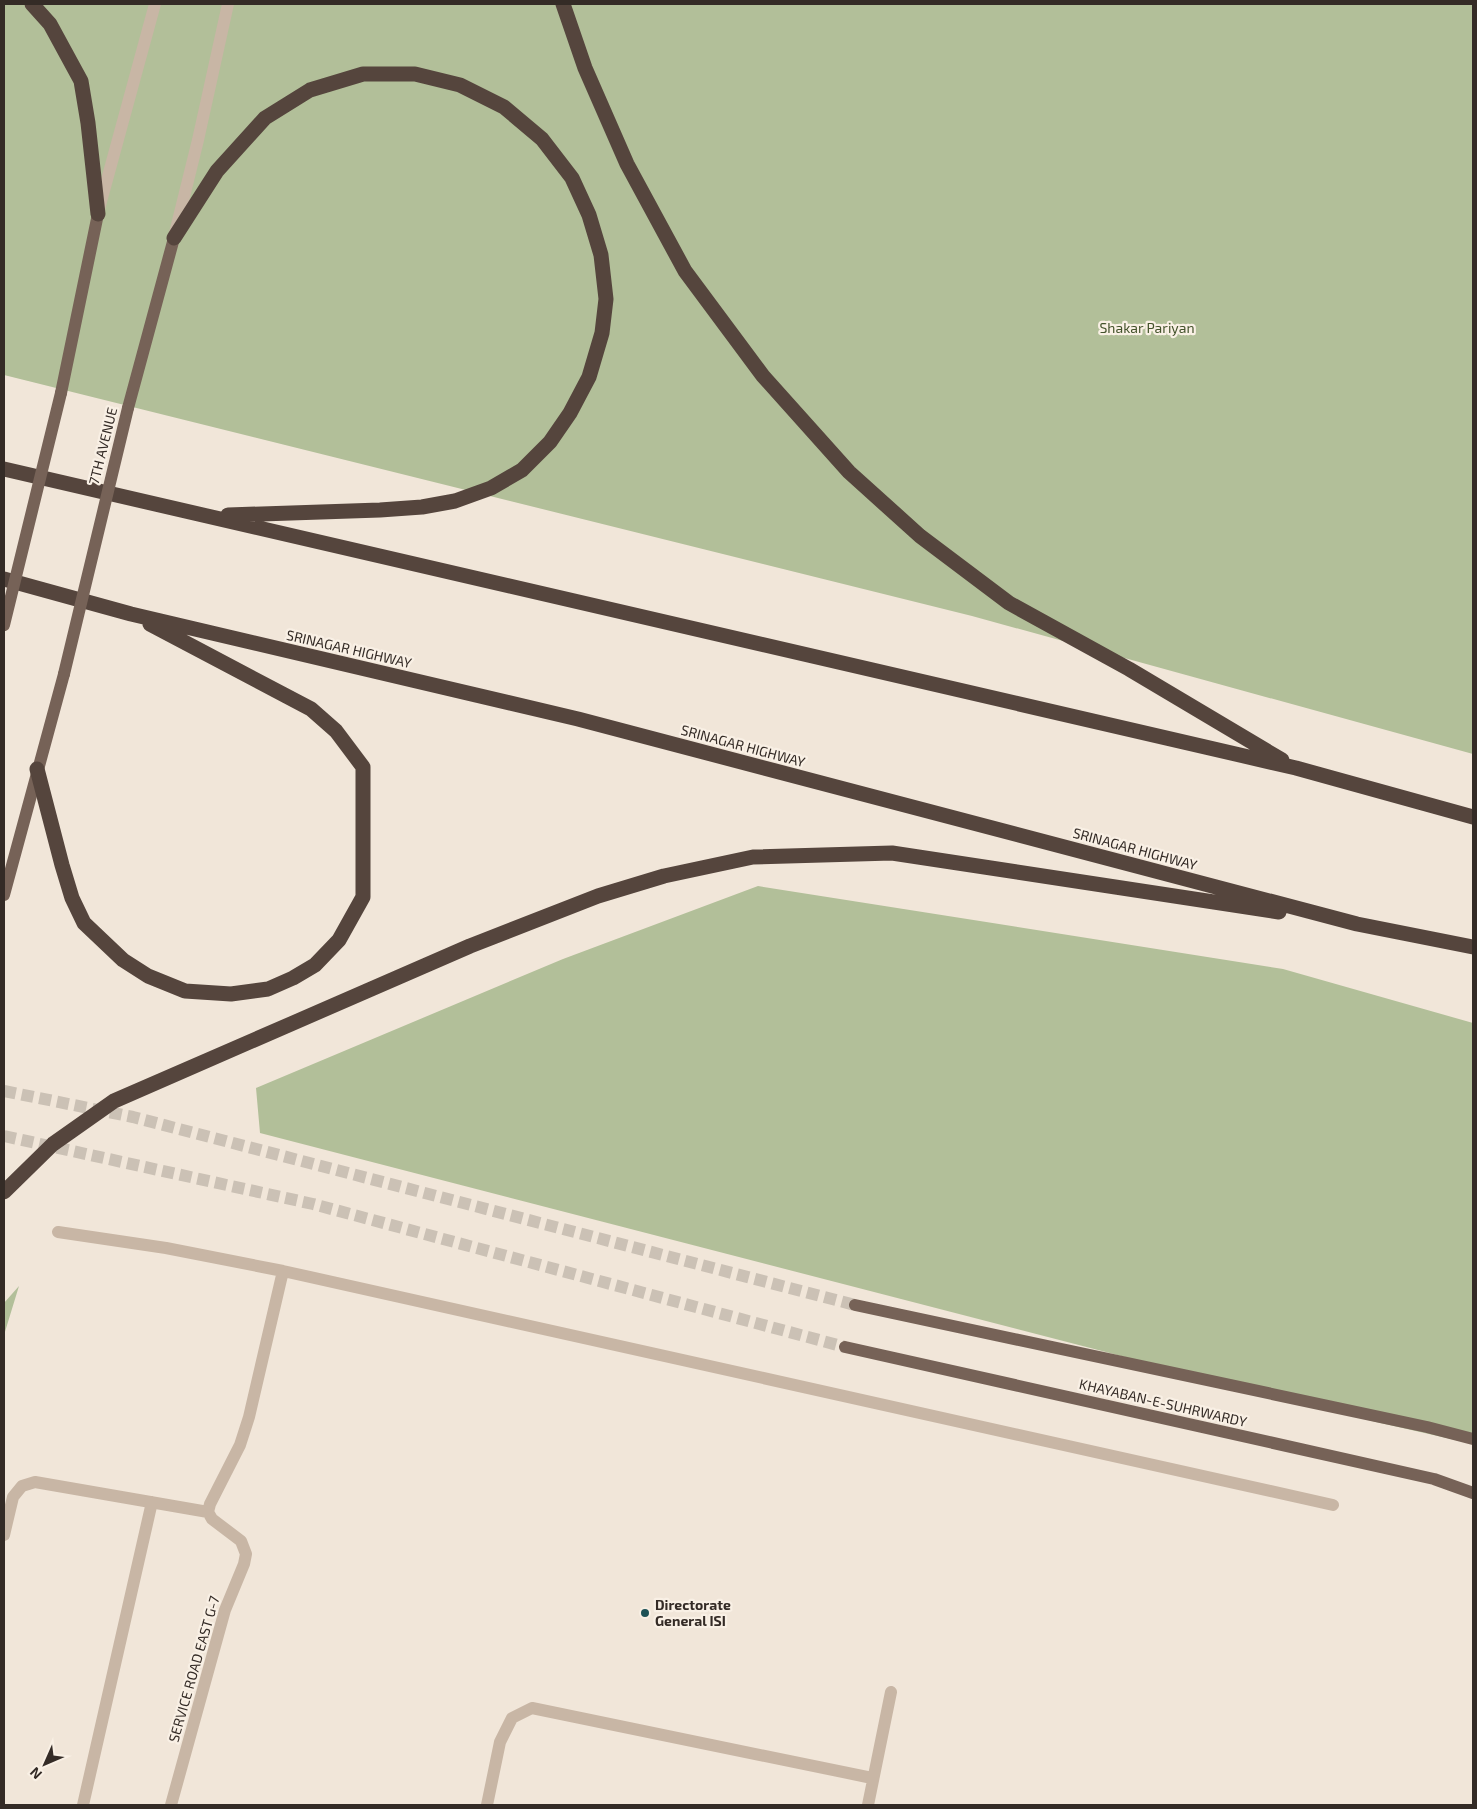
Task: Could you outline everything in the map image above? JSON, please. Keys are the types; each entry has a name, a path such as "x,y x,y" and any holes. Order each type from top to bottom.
{"highway":[{"path":"32,4 50,24 81,81 88,123 98,214"},
{"path":"563,4 585,68 626,164 685,271 763,376 849,472 920,536 1009,603 1129,669 1296,768"},
{"path":"174,238 217,170 265,118 310,90 362,74 415,74 460,85 504,107 542,139 572,178 589,215 601,255 606,299 602,333 589,377 570,413 550,442 522,470 491,488 455,501 422,507 370,511 207,515"},
{"path":"4,469 1296,768 1473,817"},
{"name":"SRINAGAR HIGHWAY","path":"4,579 131,614 578,720 1357,924 1473,947"},
{"path":"37,769 72,898 84,923 122,960 148,976 185,991 231,994 268,989 293,978 315,965 339,940 363,897 363,767 336,731 311,709 131,614"},
{"path":"4,1192 53,1144 114,1101 470,946 598,896 664,876 753,857 892,853 1357,924"}],"main road":[{"path":"4,625 61,393 98,214"},
{"name":"7TH AVENUE","path":"4,895 64,674 128,408 174,238"},
{"path":"855,1305 1417,1425 1473,1439"},
{"name":"KHAYABAN-E-SUHRWARDY","path":"845,1347 1434,1479 1473,1492"}],"street":[{"path":"98,214 155,4"},
{"name":"7TH AVENUE","path":"174,238 228,4"},
{"path":"58,1232 166,1248 283,1272 1333,1505"},
{"path":"4,1535 13,1497 22,1486 35,1482 208,1512 210,1504 240,1445 249,1417 283,1272"},
{"path":"83,1805 152,1502"},
{"name":"SERVICE ROAD EAST G-7","path":"171,1805 225,1610 244,1564 246,1554 241,1541 212,1518 208,1512"},
{"path":"868,1805 891,1692"},
{"path":"487,1805 500,1742 512,1718 532,1708 872,1778"}],"green space":[{"name":"Shakar Pariyan","path":"4,4 1473,4 1473,754 972,616 4,375"},
{"path":"758,886 1283,969 1473,1023 1473,1444 1376,1422 260,1133 256,1088 563,959"},
{"path":"19,1286 4,1335 4,1303"}],"tunnel":[{"path":"4,1091 133,1117 855,1305"},
{"path":"4,1136 313,1204 845,1347"}],"place":[{"name":"Directorate General ISI","path":"645,1613"}]}
